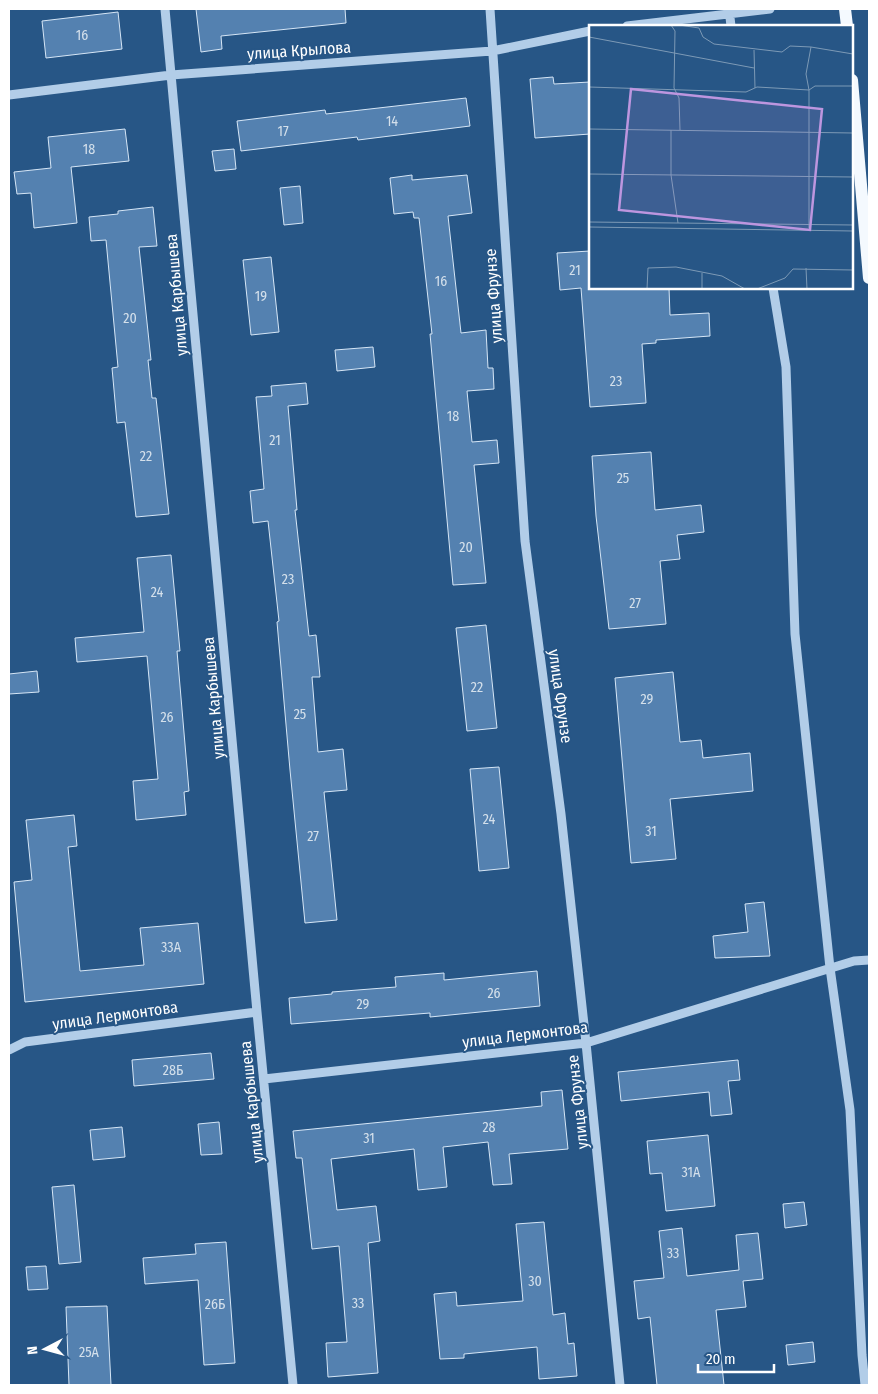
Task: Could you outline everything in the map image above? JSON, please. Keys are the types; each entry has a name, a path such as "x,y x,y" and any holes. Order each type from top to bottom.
{"main road":[{"path":"846,9 847,25"},
{"path":"853,92 869,278"}],"street":[{"name":"улица Карбышева","path":"165,9 257,1012 294,1385"},
{"name":"улица Фрунзе","path":"490,9 525,541 561,814 620,1385"},
{"path":"634,25 729,11 770,9"},
{"path":"729,11 731,25"},
{"name":"улица Крылова","path":"9,95 171,75 492,51 589,31"},
{"path":"773,289 786,368 795,634 830,968 850,1110 865,1385"},
{"name":"улица Лермонтова","path":"264,1079 586,1043 830,968 854,961 869,960"},
{"name":"улица Лермонтова","path":"9,1050 25,1042 257,1012"}],"building":[{"path":"196,9 345,9 346,23 221,36 222,49 201,52"},
{"path":"118,12 122,49 46,58 42,21"},
{"path":"553,77 554,84 589,82 589,134 535,138 530,79"},
{"path":"466,98 470,126 358,140 357,137 241,151 237,121 325,110 326,114"},
{"path":"125,129 129,161 71,167 77,223 34,228 31,193 17,194 14,172 51,168 48,137"},
{"path":"234,149 236,169 215,171 212,151"},
{"path":"412,175 412,180 467,175 472,213 448,216 461,333 486,330 488,368 493,368 494,389 467,391 472,442 497,440 499,463 474,465 486,583 453,585 430,334 432,334 419,218 414,218 413,212 394,214 390,178"},
{"path":"300,186 303,223 284,225 280,188"},
{"path":"153,207 157,246 139,247 151,360 148,360 152,398 156,398 169,514 136,517 125,422 117,423 112,368 118,367 106,240 91,241 89,217 118,214 118,211"},
{"path":"589,251 589,289 669,289 670,315 709,313 710,336 656,340 656,343 642,344 646,403 590,407 581,288 560,290 557,253"},
{"path":"271,257 279,332 251,335 243,260"},
{"path":"373,347 375,367 337,371 335,350"},
{"path":"306,383 308,404 288,406 297,510 295,510 309,636 316,635 320,677 312,677 318,752 343,749 347,790 324,792 337,920 305,923 277,622 279,621 268,521 253,523 250,491 264,489 256,397 272,396 271,386"},
{"path":"651,452 655,510 701,505 704,532 677,535 680,559 660,561 666,624 609,629 596,516 592,456"},
{"path":"171,555 180,651 177,651 189,791 184,792 186,815 136,820 133,781 158,779 147,656 77,662 75,638 144,632 137,558"},
{"path":"486,625 497,728 467,731 456,628"},
{"path":"37,671 39,692 9,694 9,674"},
{"path":"673,672 680,742 701,740 703,758 750,753 753,791 670,799 676,859 631,863 615,678"},
{"path":"499,767 509,868 479,871 470,769"},
{"path":"74,815 77,846 68,847 80,971 144,965 140,928 198,923 204,984 25,1002 14,882 32,880 26,820"},
{"path":"764,902 770,956 715,958 713,936 748,932 745,904"},
{"path":"537,971 540,1006 430,1017 430,1013 291,1024 289,998 332,994 332,992 396,987 395,977 444,973 444,980"},
{"path":"211,1053 214,1079 134,1086 132,1060"},
{"path":"738,1060 740,1080 728,1081 732,1114 711,1116 709,1092 621,1101 618,1072"},
{"path":"562,1090 568,1149 509,1154 512,1184 493,1185 488,1142 443,1147 447,1187 418,1190 414,1149 331,1159 337,1210 376,1206 380,1241 368,1243 378,1373 328,1377 326,1343 347,1342 339,1246 312,1249 302,1158 296,1158 293,1131 542,1106 541,1092"},
{"path":"219,1122 222,1154 201,1155 198,1124"},
{"path":"122,1127 125,1157 93,1160 90,1130"},
{"path":"708,1135 715,1206 666,1211 662,1173 650,1174 647,1141"},
{"path":"74,1185 81,1262 59,1264 52,1187"},
{"path":"804,1202 807,1225 785,1228 783,1204"},
{"path":"544,1222 553,1315 565,1313 568,1344 574,1343 577,1376 539,1379 537,1347 464,1354 464,1358 440,1359 434,1294 456,1292 457,1306 523,1301 516,1224"},
{"path":"682,1228 687,1276 739,1270 736,1235 758,1233 763,1279 743,1281 746,1307 716,1310 724,1385 657,1385 650,1317 638,1319 634,1281 664,1278 659,1231"},
{"path":"226,1242 235,1363 204,1365 198,1280 145,1284 143,1258 196,1254 195,1244"},
{"path":"46,1266 48,1289 28,1290 26,1267"},
{"path":"107,1306 111,1385 69,1385 66,1307"},
{"path":"813,1342 815,1362 788,1365 786,1345"}]}
